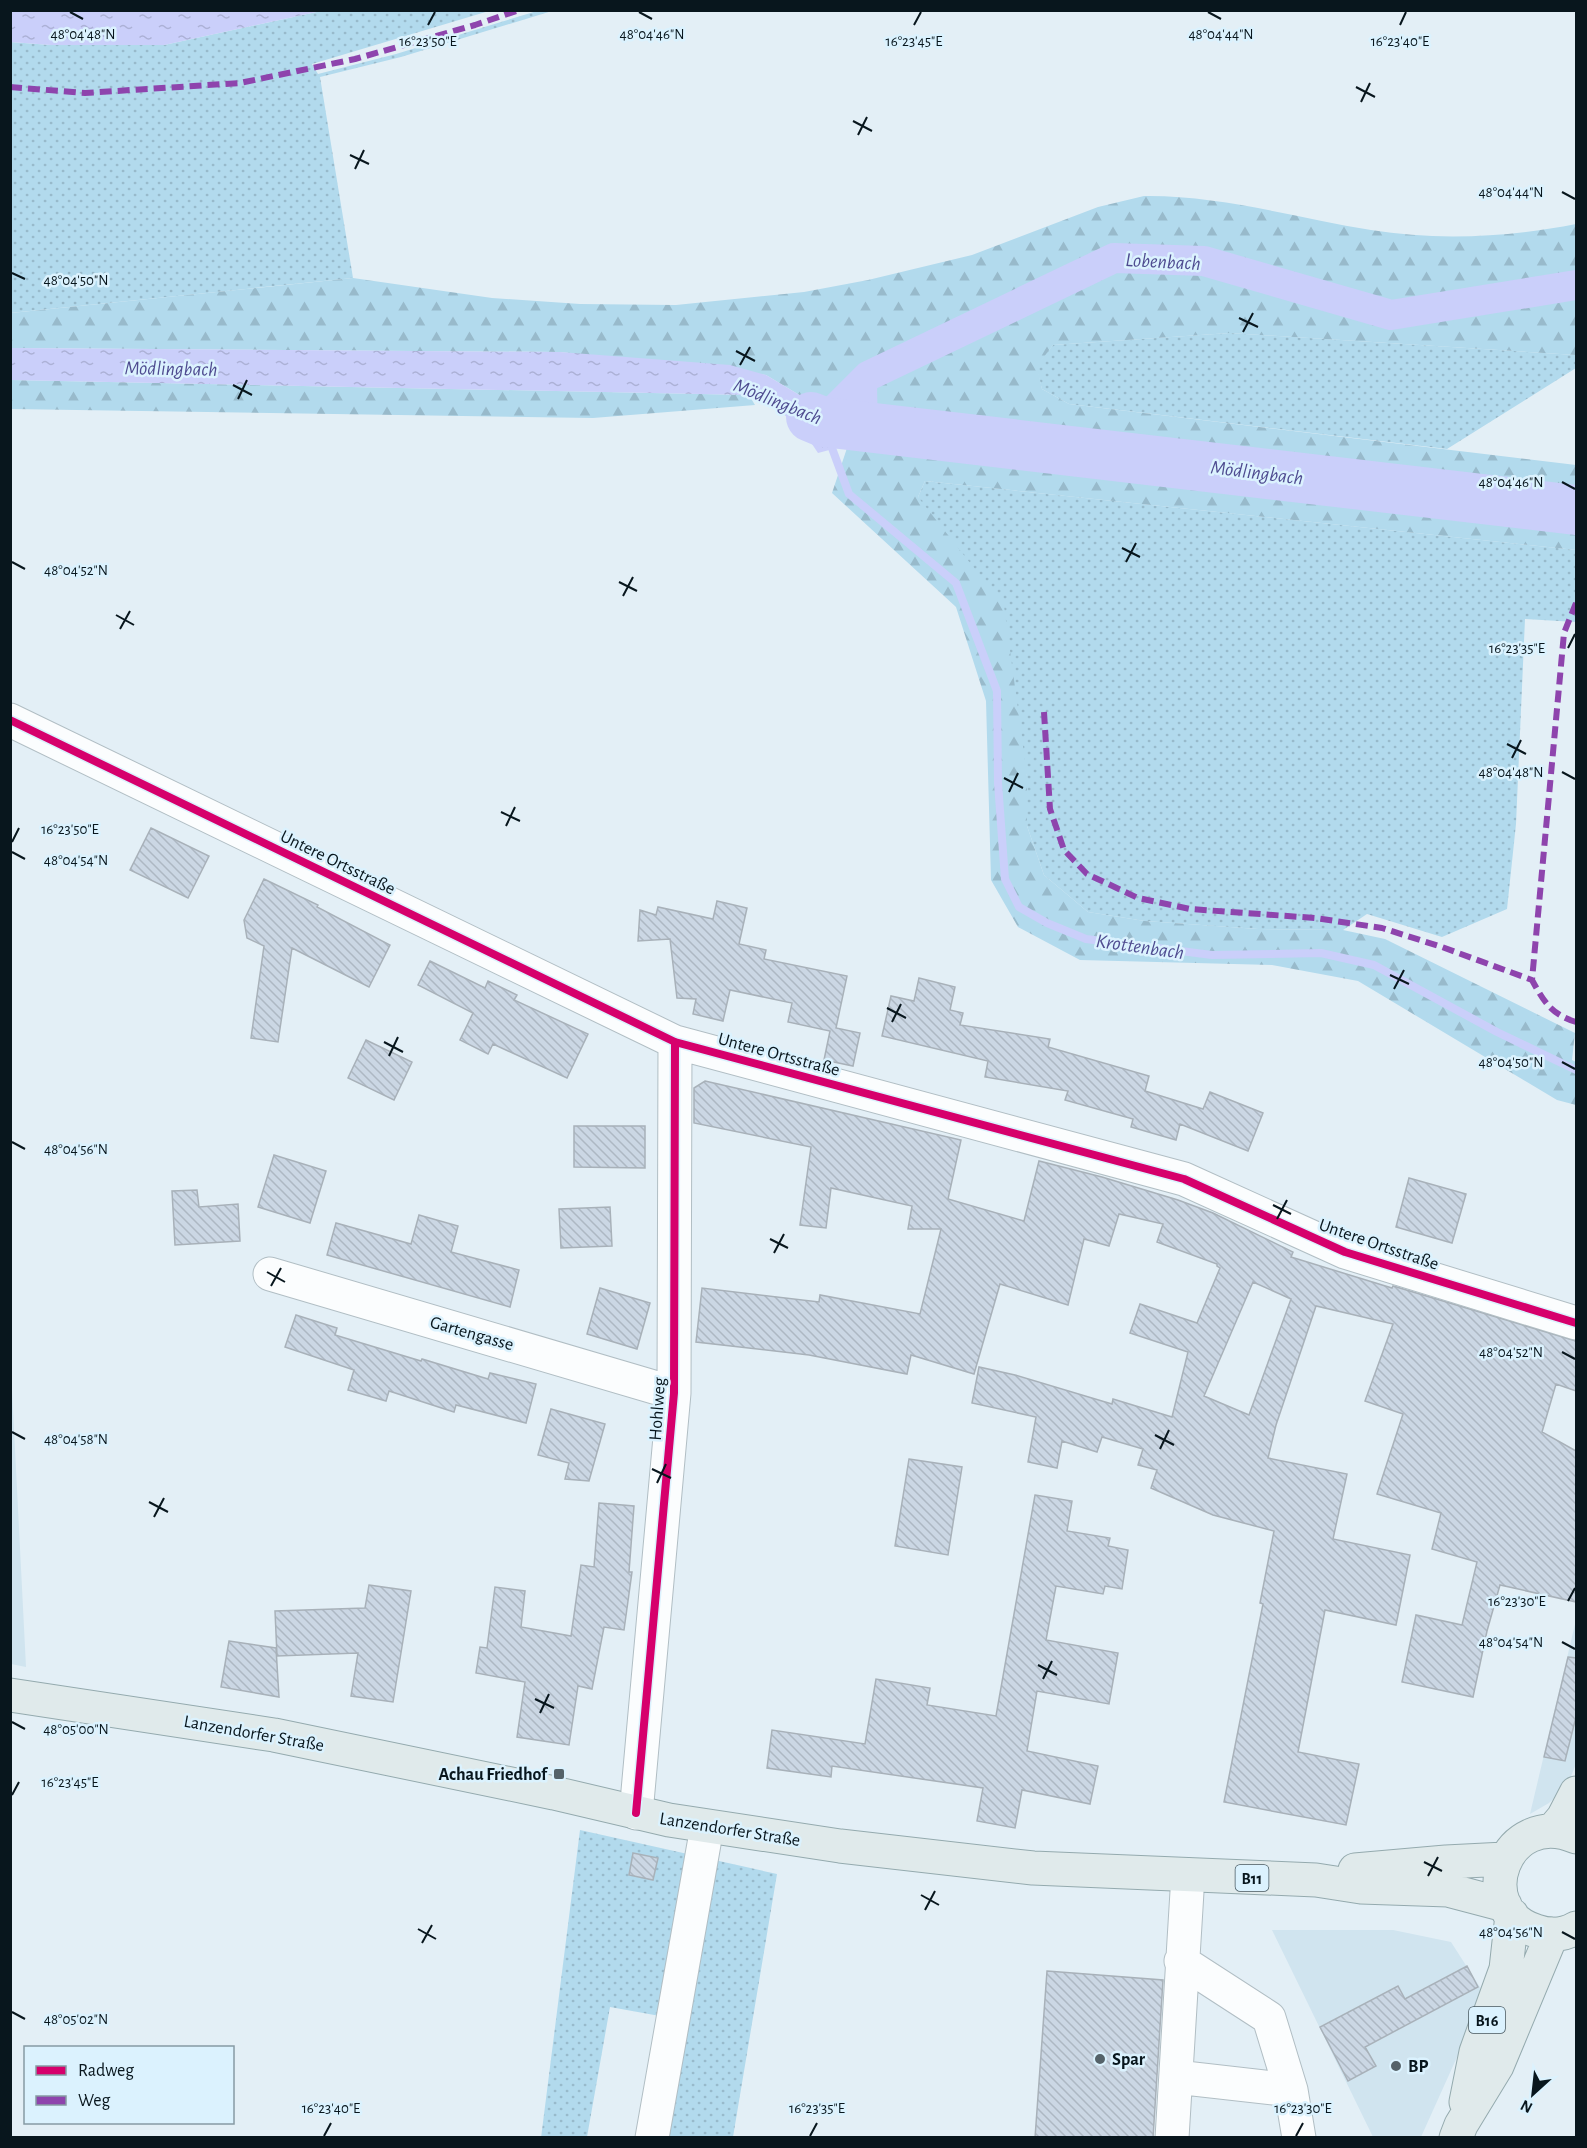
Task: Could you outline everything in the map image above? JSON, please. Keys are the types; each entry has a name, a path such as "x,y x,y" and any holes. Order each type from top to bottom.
{"main road":[{"name":"Lanzendorfer Straße","path":"10,1695 274,1735 707,1827 840,1846 1033,1868 1316,1880"},
{"path":"1509,1910 1502,1897 1500,1878 1505,1859 1525,1838 1542,1831 1564,1834 1563,1818 1576,1793"},
{"name":"B11","path":"1316,1880 1362,1868 1505,1859"},
{"name":"B11","path":"1316,1880 1361,1887 1448,1890 1509,1910 1530,1929 1564,1931"},
{"name":"B16","path":"1459,2131 1476,2052 1506,1968 1509,1910"},
{"name":"B16","path":"1459,2131 1497,2066 1564,1931"}],"street":[{"name":"Untere Ortsstraße","path":"10,720 675,1042 1184,1179 1345,1252 1576,1323"},
{"name":"Hohlweg","path":"636,1813 674,1393 675,1042"},
{"name":"Gartengasse","path":"270,1274 674,1393"},
{"path":"652,2138 707,1827"},
{"path":"1172,2138 1188,1875"},
{"path":"1181,1961 1269,2018 1291,2090 1299,2138"},
{"path":"1176,2077 1291,2090"}],"shaded area":[{"path":"11,1370 26,1667 11,1664"},
{"path":"1576,1620 1576,1764 1567,1786 1549,1803 1530,1814"},
{"name":"BP","path":"1272,1930 1393,1930 1451,1942 1485,1995 1421,2137 1373,2137"}],"green space":[{"path":"321,11 489,11 312,64 318,74 396,54 537,11 552,11 401,57 320,77 353,278 10,313 10,42 51,45 164,45"},
{"path":"1144,196 1230,203 1371,230 1422,236 1500,235 1576,224 1576,355 1230,333 1053,345 1037,366 1042,389 1069,404 1576,465 1576,550 925,481 918,497 1004,606 1027,776 1027,826 1044,875 1088,912 1145,921 1258,929 1343,930 1385,939 1575,1033 1572,1060 1576,1062 1576,1105 1557,1100 1358,981 1272,965 1080,960 1018,927 991,880 986,701 956,607 832,493 848,445 878,437 855,381 836,399 801,396 766,375 560,352 11,348 11,313 353,278 492,298 580,304 676,305 804,292 868,280 972,255 1098,207"},
{"path":"1230,333 1576,355 1576,368 1447,449 1069,404 1042,389 1036,366 1053,345"},
{"path":"11,380 749,395 755,405 593,418 11,409"},
{"path":"925,481 1576,550 1576,622 1525,619 1516,824 1507,909 1442,937 1367,914 1343,930 1258,929 1145,921 1088,912 1044,875 1027,826 1027,776 918,497"},
{"path":"580,1830 777,1874 733,2137 662,2137 682,2020 610,2007 587,2137 541,2138"}],"water":[{"path":"10,11 321,11 164,45 51,45 11,42"},
{"path":"11,348 560,352 730,365 766,375 801,396 836,399 855,381 877,385 878,437 818,453 800,426 749,395 11,380"}],"building":[{"path":"151,828 209,856 188,898 130,870"},
{"path":"264,879 318,905 317,907 390,945 369,987 292,948 278,1042 251,1038 264,946 247,938 244,920"},
{"path":"717,901 747,908 739,944 766,950 764,959 847,976 836,1028 860,1033 853,1066 824,1060 830,1031 788,1022 792,1003 730,990 723,1021 693,1014 696,999 677,998 670,939 638,941 640,910 656,915 658,907 713,919"},
{"path":"430,961 485,988 488,981 517,995 514,1000 588,1034 567,1078 493,1044 488,1054 460,1040 473,1013 418,985"},
{"path":"919,978 955,987 950,1010 963,1013 960,1025 1050,1039 1048,1047 1149,1076 1145,1091 1203,1109 1210,1092 1263,1113 1248,1151 1180,1124 1176,1140 1131,1127 1133,1119 1065,1100 1068,1091 985,1077 988,1061 882,1036 891,996 914,1001"},
{"path":"366,1040 412,1062 394,1100 348,1078"},
{"path":"705,1081 961,1140 948,1199 1024,1221 1039,1161 1102,1177 1213,1213 1293,1252 1291,1257 1576,1341 1576,1391 1556,1384 1542,1432 1576,1451 1576,1602 1500,1585 1487,1631 1473,1697 1402,1682 1416,1615 1462,1625 1477,1562 1432,1549 1441,1513 1377,1494 1403,1414 1365,1401 1393,1324 1316,1306 1276,1425 1268,1458 1347,1474 1333,1539 1410,1555 1396,1625 1325,1610 1298,1752 1359,1764 1346,1825 1224,1802 1263,1604 1260,1603 1274,1531 1213,1515 1151,1488 1157,1470 1138,1465 1143,1449 1102,1437 1097,1452 1062,1441 1057,1468 1028,1462 1036,1417 972,1403 979,1367 1015,1375 1112,1404 1113,1399 1172,1417 1188,1352 1130,1333 1140,1304 1197,1323 1220,1268 1217,1264 1157,1242 1163,1224 1119,1214 1109,1246 1084,1239 1068,1305 1000,1284 974,1374 911,1355 907,1374 809,1355 696,1342 702,1288 819,1302 820,1295 920,1314 941,1229 908,1229 912,1206 831,1188 826,1228 800,1225 811,1147 694,1123 694,1088","holes":["1253,1282 1291,1299 1249,1415 1204,1396"]},
{"path":"574,1126 645,1126 645,1168 574,1167"},
{"path":"274,1155 326,1171 310,1223 258,1207"},
{"path":"1409,1178 1466,1194 1452,1243 1396,1227"},
{"path":"197,1190 199,1207 238,1204 240,1241 175,1245 172,1191"},
{"path":"610,1207 612,1246 561,1248 559,1209"},
{"path":"419,1215 458,1226 451,1252 519,1270 510,1307 327,1255 336,1223 411,1244"},
{"path":"600,1288 650,1303 637,1349 587,1334"},
{"path":"296,1315 337,1328 335,1335 421,1361 422,1359 488,1379 490,1373 536,1384 526,1423 456,1405 454,1412 389,1391 386,1401 348,1390 354,1370 285,1347"},
{"path":"551,1409 605,1424 589,1481 565,1479 569,1463 538,1455"},
{"path":"909,1459 962,1467 948,1555 895,1546"},
{"path":"1035,1495 1072,1501 1067,1531 1110,1538 1108,1546 1128,1550 1122,1589 1105,1586 1103,1594 1056,1586 1046,1640 1118,1653 1109,1704 1037,1691 1027,1751 1098,1766 1090,1804 1022,1790 1015,1828 977,1821 983,1788 832,1766 831,1777 767,1768 772,1730 865,1744 876,1679 930,1688 927,1705 996,1716"},
{"path":"599,1503 634,1506 629,1572 632,1572 624,1630 604,1627 592,1689 578,1686 569,1745 517,1737 525,1682 476,1673 480,1647 487,1648 495,1587 525,1591 521,1627 571,1636 581,1565 594,1567"},
{"path":"369,1585 411,1591 393,1702 351,1696 358,1653 277,1656 275,1611 365,1608"},
{"path":"229,1641 276,1648 279,1697 221,1687"},
{"path":"1568,1657 1576,1658 1576,1717 1565,1761 1544,1757"},
{"path":"633,1853 658,1858 653,1880 629,1875"},
{"path":"1467,1966 1478,1987 1365,2047 1376,2066 1348,2081 1320,2027 1398,1986 1405,1999"},
{"name":"Spar","path":"1047,1971 1163,1980 1153,2138 1035,2138"}],"waterway":[{"name":"Lobenbach","path":"833,411 868,376 1114,258 1204,261 1391,315 1576,285"},
{"name":"Mödlingbach","path":"811,417 823,422 1576,510"},
{"name":"Krottenbach","path":"829,440 849,494 956,583 997,691 998,783 1005,879 1019,907 1047,923 1086,939 1212,955 1321,953 1374,965 1497,1032 1576,1070"}],"marked path":[{"path":"10,87 85,93 240,83 355,59 519,10"},
{"path":"1576,603 1564,633 1532,980 1540,995 1554,1011 1576,1022"},
{"path":"1044,712 1050,809 1064,850 1087,874 1138,898 1190,909 1315,918 1382,928 1532,980"}],"cycle path":[{"path":"10,720 675,1042 1184,1179 1345,1252 1576,1323"},
{"path":"636,1813 674,1393 675,1042"}],"place":[{"name":"Achau Friedhof","path":"559,1774"},
{"name":"Spar","path":"1100,2059"},
{"name":"BP","path":"1396,2066"}]}
